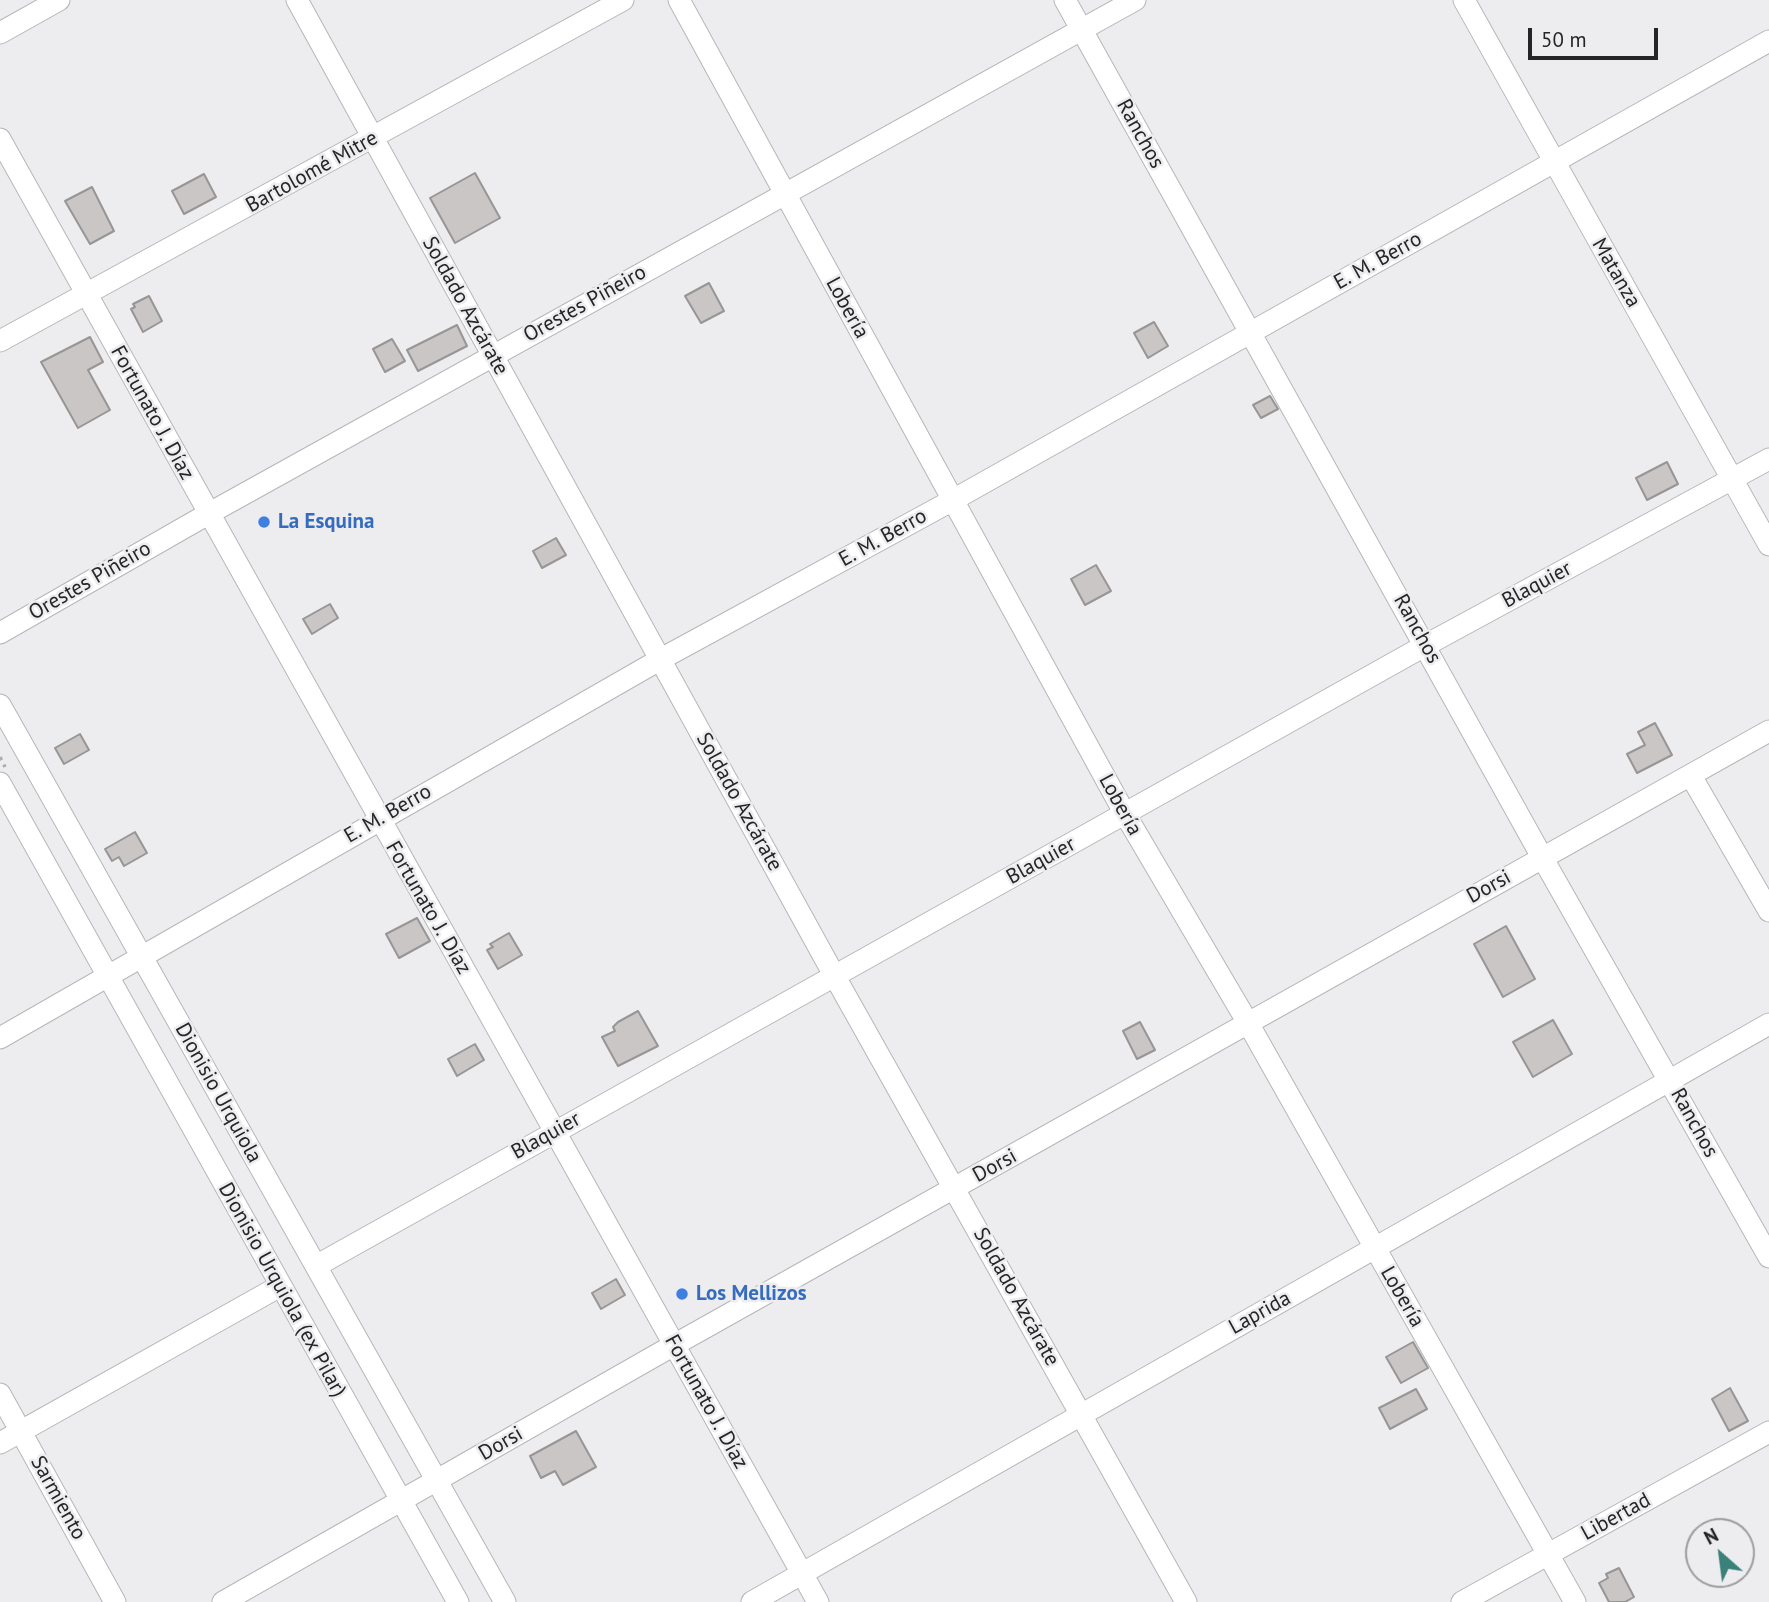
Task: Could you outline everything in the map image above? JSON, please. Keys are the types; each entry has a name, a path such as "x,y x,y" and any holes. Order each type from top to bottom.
{"street":[{"path":"0,33 59,0"},
{"name":"Soldado Azcárate","path":"297,0 834,975 956,1188 1186,1602"},
{"name":"Bartolomé Mitre","path":"0,341 374,139 623,0"},
{"name":"Lobería","path":"679,0 1125,814 1248,1023 1575,1602"},
{"name":"Ranchos","path":"1065,0 1542,857 1769,1257"},
{"name":"Orestes Piñeiro","path":"0,633 208,514 1135,0"},
{"name":"Matanza","path":"1464,0 1769,545"},
{"name":"E. M. Berro","path":"0,1038 143,959 378,819 660,660 953,500 1769,40"},
{"name":"Fortunato J. Díaz","path":"0,139 818,1602"},
{"name":"Blaquier","path":"316,1266 1426,645 1769,459"},
{"name":"Dionisio Urquiola","path":"0,705 437,1480"},
{"name":"Dorsi","path":"223,1602 674,1345 1769,731"},
{"path":"1691,776 1769,911"},
{"path":"0,783 108,978"},
{"name":"Dionisio Urquiola (ex Pilar)","path":"108,978 458,1602"},
{"name":"Laprida","path":"752,1602 1769,1024"},
{"path":"0,1443 280,1286"},
{"name":"Sarmiento","path":"0,1394 115,1602"},
{"name":"Libertad","path":"1462,1602 1769,1432"},
{"path":"437,1480 505,1602"}],"building":[{"path":"475,173 500,218 455,243 430,198"},
{"path":"204,174 216,197 184,214 172,191"},
{"path":"92,187 114,231 90,244 65,201"},
{"path":"709,283 724,311 701,323 685,296"},
{"path":"149,296 162,321 143,332 131,309 135,307 133,304"},
{"path":"1154,322 1168,346 1148,358 1134,333"},
{"path":"457,325 467,346 418,371 407,350"},
{"path":"90,337 103,362 88,370 110,410 78,428 41,362"},
{"path":"392,339 405,361 385,372 373,349"},
{"path":"1270,396 1278,409 1261,418 1253,405"},
{"path":"1667,462 1678,484 1647,500 1636,478"},
{"path":"556,538 566,555 542,568 533,551"},
{"path":"1096,565 1111,591 1085,605 1071,579"},
{"path":"330,604 338,618 312,634 303,619"},
{"path":"1655,723 1672,755 1637,773 1627,754 1645,745 1638,732"},
{"path":"80,734 89,750 64,764 55,748"},
{"path":"135,832 147,853 124,866 119,857 112,861 105,849"},
{"path":"417,918 430,941 399,958 386,934"},
{"path":"1506,926 1535,979 1503,997 1474,944"},
{"path":"509,933 522,955 498,969 487,950 493,947 490,944"},
{"path":"638,1011 658,1046 618,1066 602,1037 615,1031 613,1027 618,1022"},
{"path":"1553,1020 1572,1054 1533,1077 1513,1042"},
{"path":"1140,1022 1155,1050 1137,1059 1123,1031"},
{"path":"475,1044 484,1060 457,1076 448,1059"},
{"path":"616,1279 625,1295 601,1309 592,1293"},
{"path":"1413,1342 1428,1368 1401,1383 1386,1357"},
{"path":"1730,1388 1748,1421 1729,1431 1712,1399"},
{"path":"1416,1389 1427,1409 1390,1429 1379,1408"},
{"path":"576,1431 596,1467 563,1485 555,1471 541,1478 530,1456"},
{"path":"1619,1568 1634,1597 1625,1602 1609,1602 1599,1583 1608,1578 1606,1574"}],"place":[{"name":"La Esquina","path":"264,522"},
{"name":"Los Mellizos","path":"682,1294"}]}
